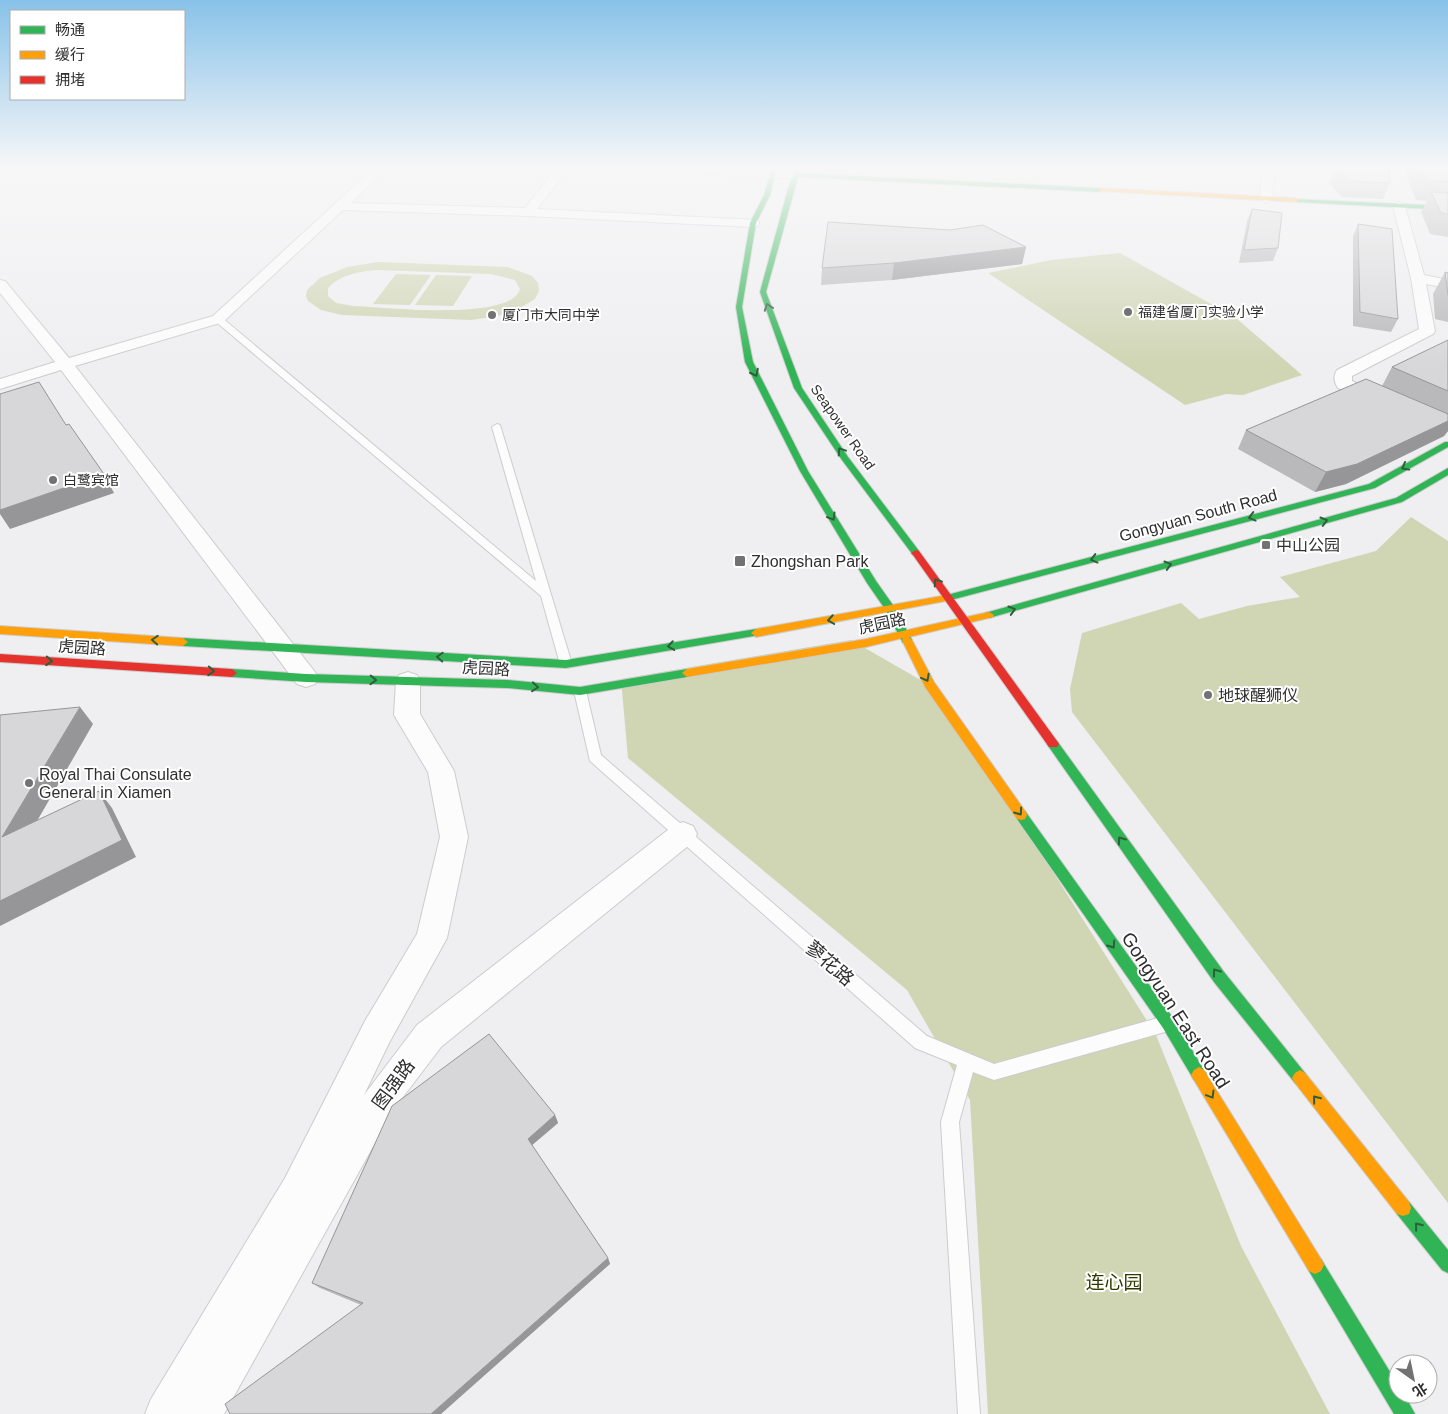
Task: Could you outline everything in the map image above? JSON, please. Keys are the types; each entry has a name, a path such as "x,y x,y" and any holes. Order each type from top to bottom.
{"main road":[{"path":"751,233 739,307 749,362 804,471 872,583 890,608 904,635"},
{"name":"Seapower Road","path":"779,233 763,292 798,388 845,458 964,622"},
{"name":"Gongyuan South Road","path":"948,598 1372,486 1448,444"},
{"path":"1448,471 1399,500 964,622 1219,977 1448,1264"},
{"name":"虎园路","path":"0,630 285,649 566,664 845,618 948,598"},
{"name":"虎园路","path":"0,658 306,678 507,684 580,691 866,643 964,622"},
{"name":"Gongyuan East Road","path":"904,635 929,684 1168,1023 1404,1414"}],"street":[{"path":"0,384 218,319 311,233"},
{"path":"1396,407 1344,384 1343,374 1428,331 1418,278 1406,233"},
{"path":"1418,278 1448,284"},
{"path":"0,284 65,364 306,678"},
{"path":"166,1414 298,1191 377,1032 432,938 454,837 441,771 407,715 408,681"},
{"name":"图强路","path":"196,1414 211,1397 382,1097 429,1036 683,834"}],"lane":[{"path":"218,319 546,596"},
{"path":"497,426 566,664"},
{"name":"蓼花路","path":"580,691 595,757 921,1042 994,1072 1168,1023"},
{"path":"967,1061 950,1122 970,1414"}],"green space":[{"path":"1120,253 1236,318 1302,375 1243,395 1226,394 1185,405 988,273 1052,260"},
{"path":"378,262 508,267 532,276 538,283 539,291 535,299 518,309 498,316 471,320 342,315 321,310 308,301 306,296 307,290 320,278 347,267","holes":["364,271 491,274 515,280 520,289 511,299 494,306 444,310 353,306 336,303 328,296 328,288 338,280"]},
{"path":"396,274 431,275 410,305 373,304"},
{"path":"436,275 472,276 453,306 415,305"},
{"path":"1411,517 1448,541 1448,1203 1072,712 1070,689 1082,633 1181,603 1199,619 1247,606 1300,597 1280,577 1376,551"},
{"name":"连心园","path":"851,640 938,690 1156,1035 1241,1246 1330,1414 988,1414 970,1100 907,990 628,758 621,679"}],"building":[{"path":"827,233 999,233 1026,247 894,263 822,268"},
{"path":"1247,233 1280,233 1278,248 1244,250"},
{"path":"1358,233 1392,233 1398,319 1360,312"},
{"path":"1445,272 1448,273 1448,295"},
{"path":"1448,340 1448,391 1392,367"},
{"path":"1366,379 1448,414 1448,421 1357,464 1326,472 1246,430"},
{"path":"39,382 66,425 69,424 104,474 0,510 0,394"},
{"path":"80,707 2,837 99,791 122,840 0,901 0,715"},
{"path":"489,1034 555,1115 528,1139 608,1258 431,1414 230,1414 225,1404 363,1303 312,1283 392,1106"}],"traffic: fast":[{"path":"751,233 739,307 749,362 804,471 872,583 890,608 907,640"},
{"path":"779,233 763,292 798,388 845,458 916,553"},
{"path":"947,598 1372,486 1448,444"},
{"path":"989,615 1399,500 1448,471"},
{"path":"183,642 566,664 756,633"},
{"path":"232,673 306,678 507,684 580,691 687,673"},
{"path":"1053,744 1219,977 1300,1078"},
{"path":"1021,815 1168,1023 1199,1075"},
{"path":"1403,1208 1448,1264"},
{"path":"1315,1265 1405,1414"}],"traffic: slow":[{"path":"756,633 947,598"},
{"path":"687,673 866,643 989,615"},
{"path":"0,630 183,642"},
{"path":"907,640 929,684 1021,815"},
{"path":"1199,1075 1315,1265"},
{"path":"1300,1078 1403,1208"}],"traffic: jam":[{"path":"916,553 1053,744"},
{"path":"0,658 232,673"}],"place":[{"name":"福建省厦门实验小学","path":"1128,312"},
{"name":"厦门市大同中学","path":"492,315"},
{"name":"白鹭宾馆","path":"53,480"},
{"name":"中山公园","path":"1266,545"},
{"name":"Zhongshan Park","path":"740,561"},
{"name":"地球醒狮仪","path":"1208,695"},
{"name":"Royal Thai Consulate General in Xiamen","path":"29,783"}]}
